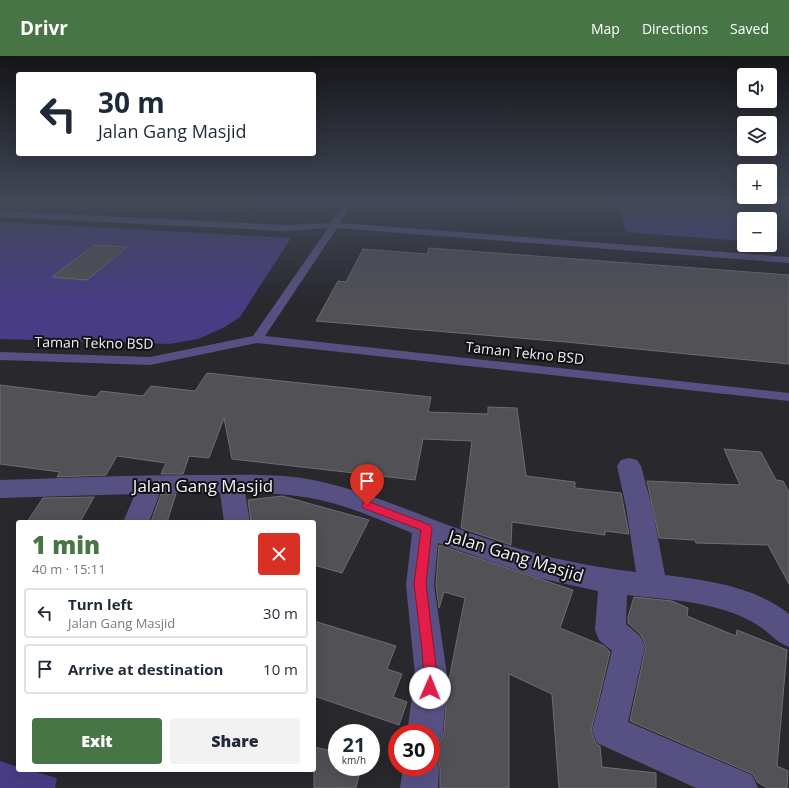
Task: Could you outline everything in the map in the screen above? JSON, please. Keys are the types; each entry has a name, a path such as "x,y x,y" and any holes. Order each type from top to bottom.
{"street":[{"path":"629,466 639,507 654,586"},
{"path":"231,484 237,520"},
{"name":"Jalan Gang Masjid","path":"0,489 231,484 284,486 312,490 339,496 426,528 526,562 574,575 685,590 735,600 768,616 789,633"},
{"path":"137,520 151,485"},
{"path":"426,528 420,584 431,675 427,724"},
{"path":"613,581 610,630 629,646 609,731 739,788"},
{"path":"419,788 421,776"}],"lane":[{"path":"257,339 326,236"},
{"path":"479,236 789,260"},
{"name":"Taman Tekno BSD","path":"0,356 150,362 257,339 789,397"}],"shaded area":[{"path":"0,236 258,236 291,238 240,317 225,327 198,339 170,344 0,339"},
{"path":"681,236 737,236 737,240"},
{"path":"0,761 16,766 16,772 36,772 57,778 55,788 0,788"}],"building":[{"path":"94,245 127,247 87,280 52,277"},
{"path":"429,248 789,275 789,364 566,342 316,321 338,281 346,282 363,249 427,254"},
{"path":"207,373 431,397 428,412 488,414 488,407 517,408 526,476 575,482 575,488 621,493 629,534 605,531 605,535 512,522 511,545 461,528 472,441 423,439 415,480 232,459 224,418 209,458 189,456 183,474 161,474 166,463 117,456 106,475 57,477 60,472 0,464 0,385 96,397 101,391 143,396 151,386 195,391"},
{"path":"724,449 761,452 776,480 783,481 789,492 789,584 768,545 696,543 695,540 659,538 647,481 740,485"},
{"path":"161,494 176,494 168,520 152,520"},
{"path":"282,496 369,520 342,573 316,566 316,520 251,520 248,500"},
{"path":"94,497 81,520 28,520 43,498"},
{"path":"439,545 573,590 560,628 604,646 610,652 591,731 596,744 600,746 602,767 656,773 656,788 559,788 552,694 509,674 509,788 440,788 440,741 444,733 447,690 465,598 444,592 439,608 436,585"},
{"path":"634,597 672,601 688,608 687,616 736,636 737,630 787,650 777,766 788,771 787,788 768,788 757,782 753,774 630,721 646,646 641,635 628,623 628,617"},
{"path":"316,622 396,646 387,669 402,674 393,697 407,702 399,724 396,724 316,697"},
{"path":"316,747 328,750 328,776 359,776 356,788 314,788 314,772 316,772"}],"route":[{"path":"367,505 426,528 420,584 431,675 430,688"}]}
